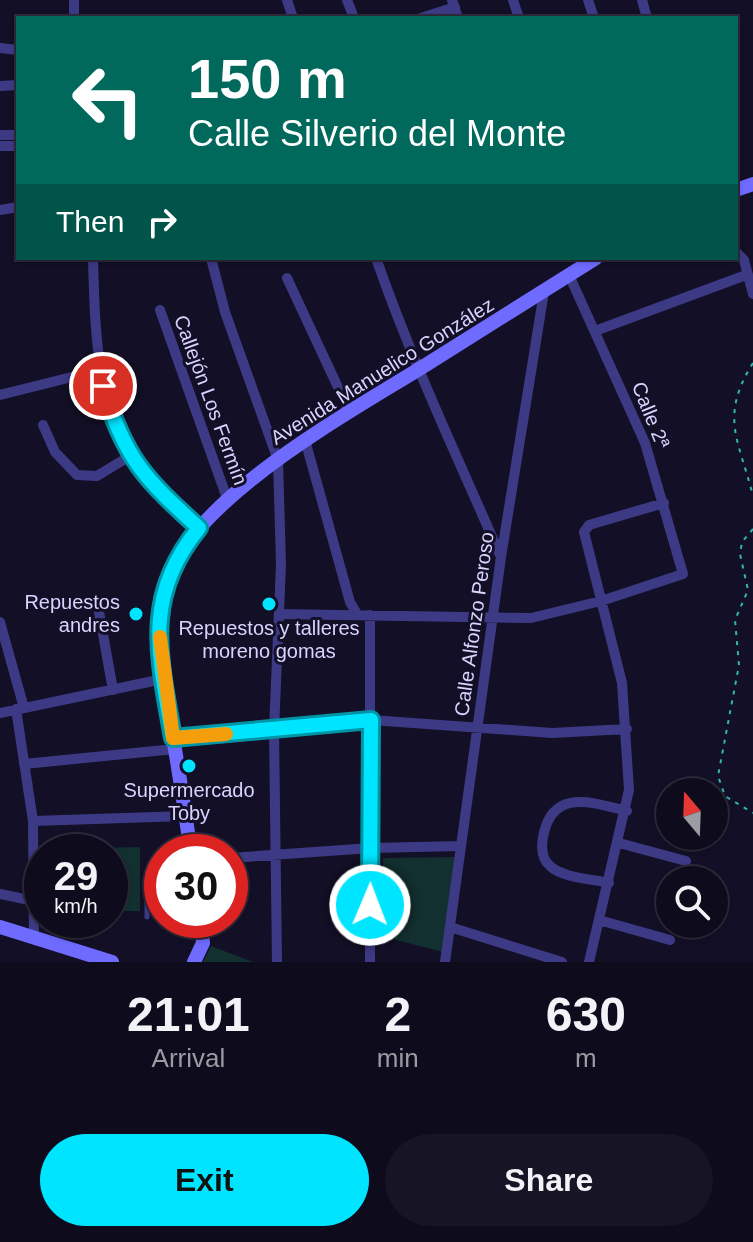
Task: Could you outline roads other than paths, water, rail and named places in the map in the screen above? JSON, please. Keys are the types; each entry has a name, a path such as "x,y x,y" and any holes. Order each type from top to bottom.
{"street":[{"path":"428,16 455,8"},
{"path":"744,258 753,294"},
{"path":"93,260 100,370 107,402 130,456 145,479 199,528"},
{"path":"212,260 225,312 278,460 279,614 274,730 277,962"},
{"path":"377,260 417,370 446,424 501,557"},
{"name":"Avenida Manuelico González","path":"188,834 163,679 159,611 162,593 178,558 199,528 305,440 593,260"},
{"name":"Calle 2ª","path":"569,275 645,443 683,574 601,601"},
{"path":"595,331 746,275"},
{"path":"287,278 350,413"},
{"name":"Calle Alfonzo Peroso","path":"445,962 501,557 544,292"},
{"name":"Callejón Los Fermín","path":"160,310 228,501"},
{"path":"0,395 100,370"},
{"path":"43,425 55,452 77,475 97,476 130,456"},
{"path":"305,440 350,602 357,614"},
{"path":"589,962 627,811 627,729 622,683 585,529 664,503"},
{"path":"279,614 531,618 601,601"},
{"path":"99,612 113,690"},
{"path":"370,615 370,962"},
{"path":"0,622 20,708 33,834"},
{"path":"0,713 163,679"},
{"path":"24,764 371,720 578,734 627,729"},
{"path":"609,883 550,866 542,852 545,827 557,809 575,801 627,811"},
{"path":"33,821 186,816"},
{"path":"619,843 686,861"},
{"path":"248,856 461,846"},
{"path":"0,894 24,899"},
{"path":"599,920 670,940"},
{"path":"0,927 24,935"},
{"path":"450,927 562,962"},
{"path":"34,938 112,962"},
{"path":"194,962 203,938"}],"place":[{"name":"Repuestos y talleres moreno gomas","path":"269,604"},
{"name":"Repuestos andres","path":"136,614"},
{"name":"Supermercado Toby","path":"189,766"}]}
